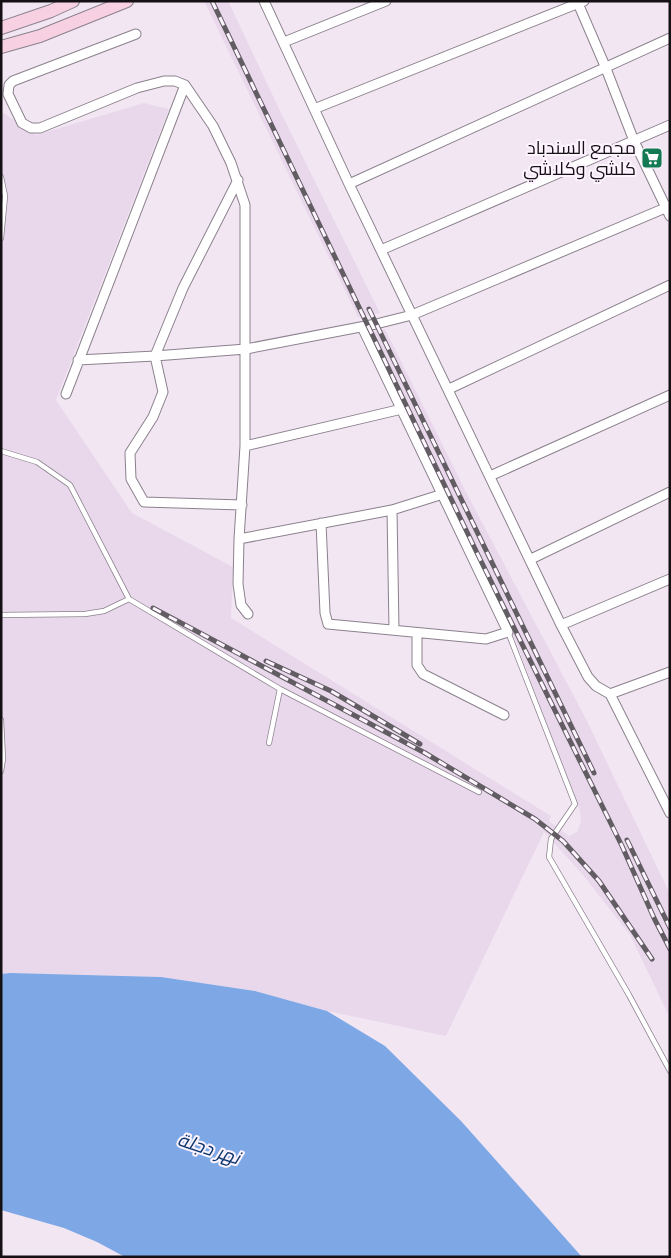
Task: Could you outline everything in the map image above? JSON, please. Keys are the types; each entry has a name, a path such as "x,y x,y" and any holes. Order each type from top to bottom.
{"main road":[{"path":"1,28 51,11 73,1"},
{"path":"1,47 40,36 127,1"}],"street":[{"path":"264,1 349,184 531,559 561,625 588,677 596,686 610,694 670,813"},
{"path":"284,42 386,1"},
{"path":"78,360 246,349 362,327 412,315 668,210 634,141 580,2 314,109"},
{"path":"136,34 13,81 4,94 22,123 31,128 40,128 137,88 164,81 175,81 185,85 213,126 238,180 245,205 246,446 239,538 238,584 241,605 248,614"},
{"path":"349,184 670,38"},
{"path":"66,394 185,85"},
{"path":"381,250 670,125"},
{"path":"238,180 184,288 155,356 163,392 153,417 130,453 131,479 144,502 242,506"},
{"path":"449,389 670,285"},
{"path":"321,523 326,622 331,625 486,639 508,632 362,327"},
{"path":"490,476 670,395"},
{"path":"246,446 402,409"},
{"path":"531,559 670,492"},
{"path":"239,538 392,510 442,494"},
{"path":"392,510 394,630"},
{"path":"561,625 670,579"},
{"path":"417,633 417,665 423,674 504,715"},
{"path":"610,694 670,672"}],"lane":[{"path":"1,177 5,196 1,238"},
{"path":"1,451 36,462 70,485 129,599 280,689 479,792"},
{"path":"1,615 85,614 104,610 129,599"},
{"path":"508,632 575,804 551,839 549,857 629,995 670,1071"},
{"path":"269,742 280,689"},
{"path":"1,720 3,760 1,770"}],"shaded area":[{"path":"204,1 228,1 380,313 358,317"},
{"path":"144,103 169,109 56,400 132,513 233,567 231,618 551,816 549,821 569,836 577,832 581,821 580,811 516,642 367,334 385,329 466,492 586,719 670,894 670,1018 630,935 583,875 544,832 446,1036 327,1011 255,991 161,977 1,974 1,111 36,135"}],"water":[{"name":"نهر دجلة","path":"1,974 161,977 255,991 327,1011 385,1046 461,1121 582,1257 125,1257 97,1242 64,1228 1,1210"}],"railway":[{"path":"212,1 479,557 622,846 670,949"},
{"path":"369,309 594,773"},
{"path":"153,608 425,753 535,819 563,841 599,881 652,959"},
{"path":"266,661 331,691 420,744"},
{"path":"627,840 670,928"}],"place":[{"name":"مجمع السندباد كلشي وكلاشي","path":"652,158"}]}
